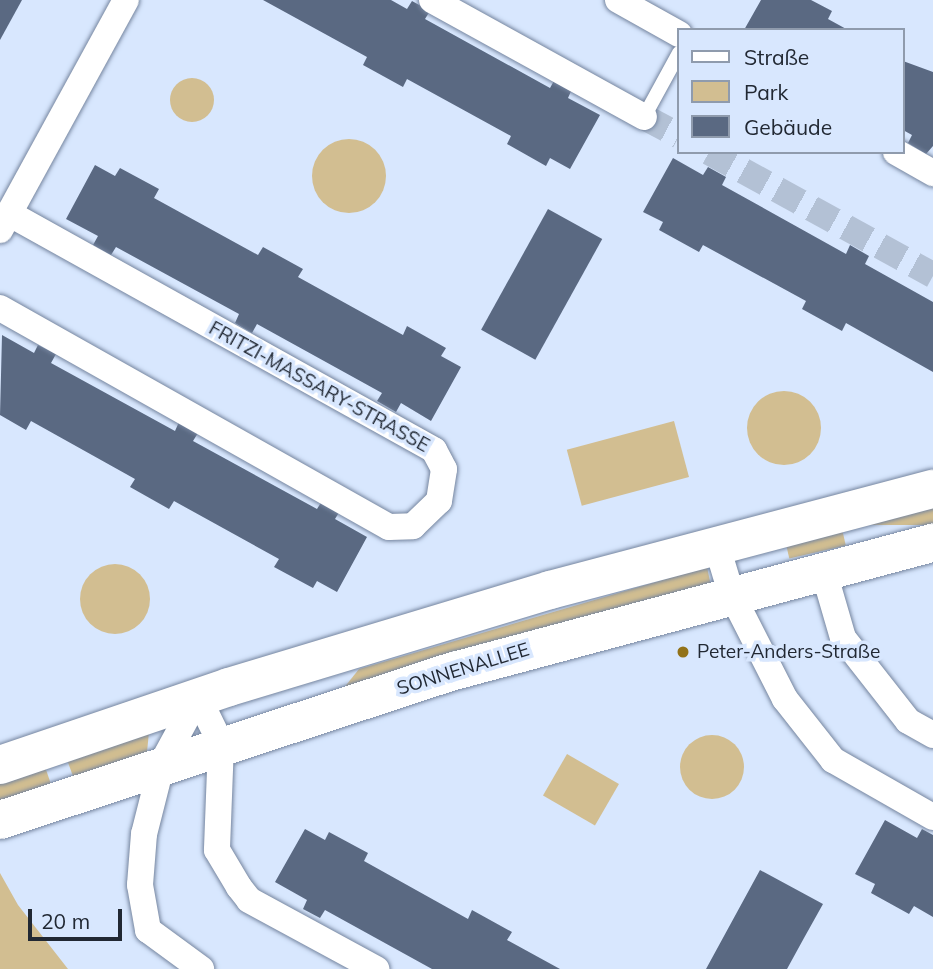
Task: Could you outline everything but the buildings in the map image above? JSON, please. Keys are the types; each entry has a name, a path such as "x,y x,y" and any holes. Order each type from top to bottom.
{"main road":[{"path":"0,765 198,697 716,543 933,489"},
{"name":"SONNENALLEE","path":"0,820 221,744 731,593 933,543"}],"street":[{"name":"FRITZI-MASSARY-STRASSE","path":"0,308 389,527 412,526 439,501 444,469 434,450 5,222 126,0"},
{"path":"432,0 645,117"},
{"path":"618,0 678,33"},
{"path":"899,154 933,173"},
{"path":"716,543 731,593 785,699 833,760 933,817"},
{"path":"823,569 843,638 908,721 933,735"},
{"path":"198,697 221,744 217,850 239,887 249,900 376,969"},
{"path":"198,697 162,763 144,834 140,885 148,930 201,969"}],"lane":[{"path":"645,117 678,55"}],"green space":[{"path":"192,78 201,79 208,84 213,91 213,109 208,116 201,121 192,122 183,121 176,116 171,109 170,100 171,91 176,84 183,79"},
{"path":"349,139 363,142 375,150 383,162 386,176 383,190 375,202 363,210 349,213 335,210 323,202 315,190 312,176 315,162 323,150 335,142"},
{"path":"777,391 791,391 805,397 815,407 821,428 815,449 805,459 791,465 777,465 763,459 753,449 747,435 747,421 753,407 763,397"},
{"path":"674,421 689,477 582,506 567,450"},
{"path":"853,506 933,506 933,525 853,525"},
{"path":"842,529 846,546 789,559 785,542"},
{"path":"115,564 134,570 144,580 150,599 144,618 134,628 115,634 96,628 86,618 80,599 86,580 96,570"},
{"path":"707,567 711,586 343,689 359,669"},
{"path":"149,732 147,752 74,779 66,757"},
{"path":"712,735 724,737 735,744 742,755 742,779 735,790 724,797 712,799 700,797 689,790 682,779 680,767 682,755 689,744 700,737"},
{"path":"567,754 619,784 595,826 543,796"},
{"path":"44,764 52,787 0,805 0,780"},
{"path":"0,873 18,905 68,969 0,969"}],"tunnel":[{"path":"644,117 678,135"},
{"path":"713,154 933,275"}],"place":[{"name":"Peter-Anders-Straße","path":"683,652"}]}
